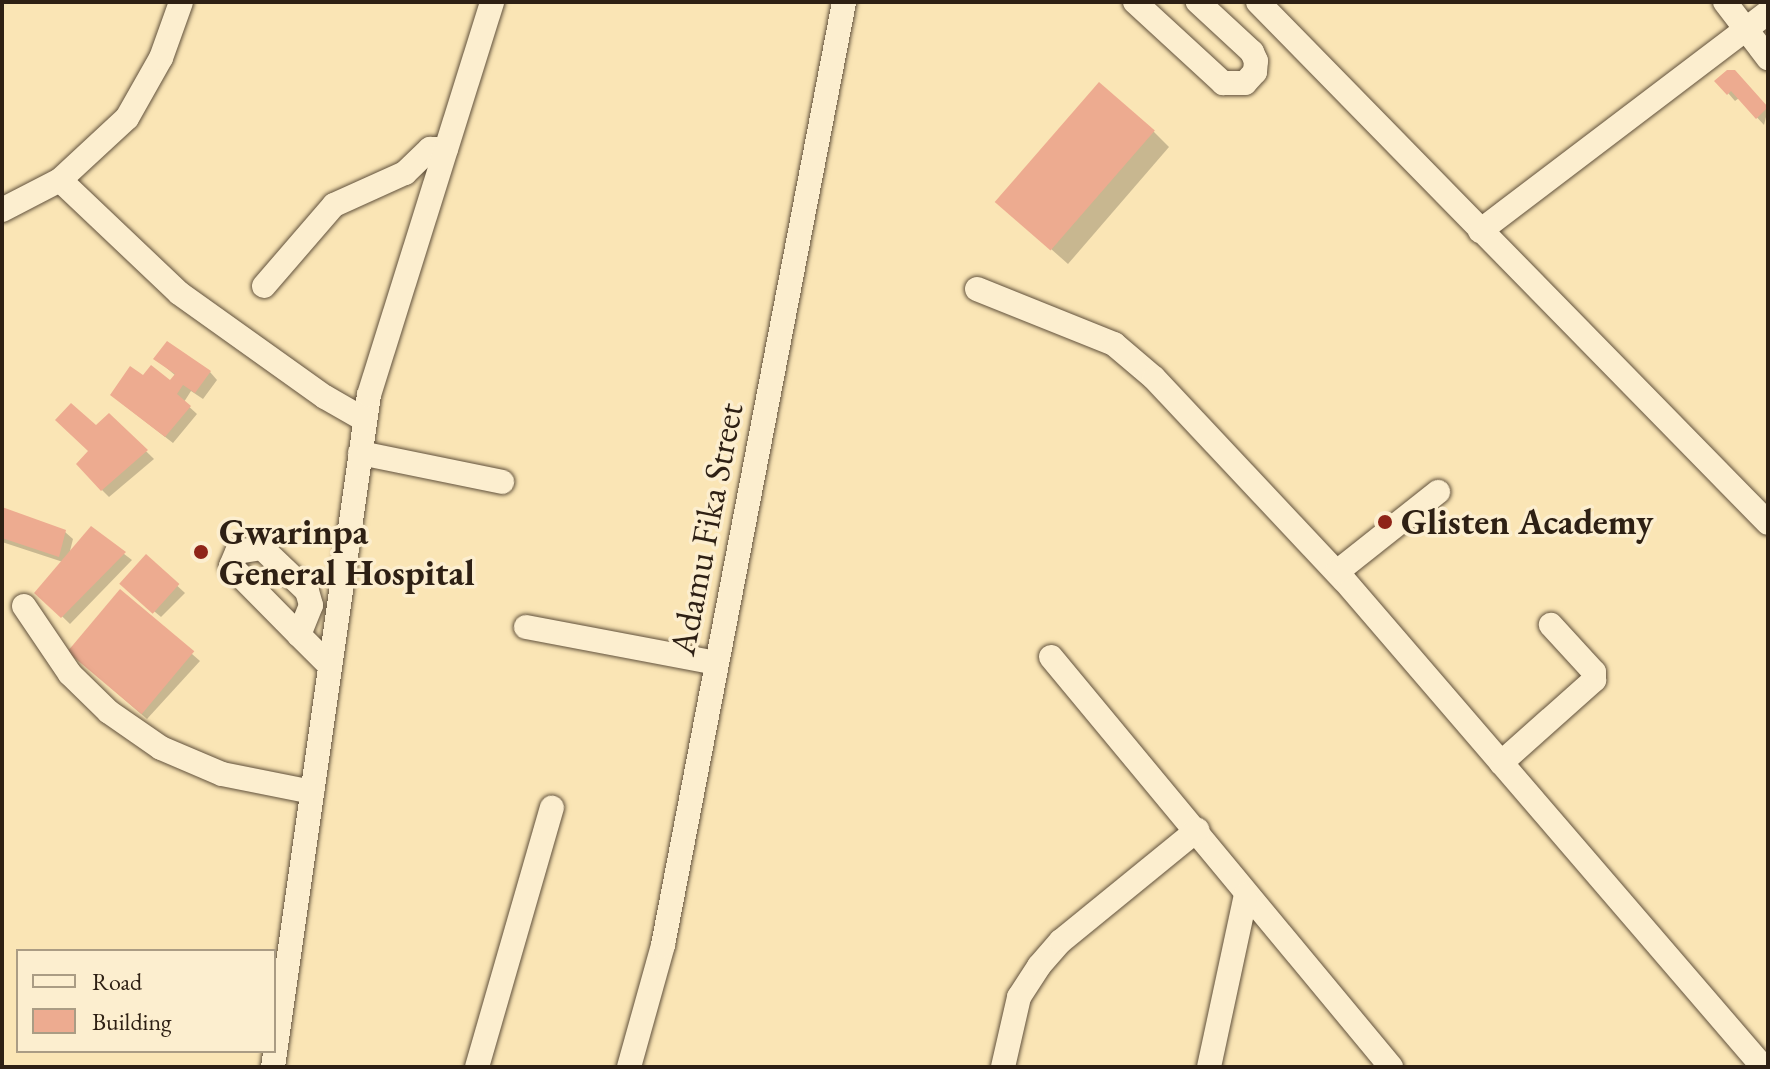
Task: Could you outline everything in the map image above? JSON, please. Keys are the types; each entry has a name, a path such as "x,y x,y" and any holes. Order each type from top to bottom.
{"street":[{"path":"2,210 60,180 127,118 161,58 181,2"},
{"path":"276,1046 369,395 492,2"},
{"name":"Adamu Fika Street","path":"629,1067 663,945 844,2"},
{"path":"1135,2 1223,83 1245,83 1255,72 1256,61 1252,52 1198,2"},
{"path":"1258,2 1768,523"},
{"path":"1725,2 1768,58"},
{"path":"1480,231 1768,12"},
{"path":"264,286 334,205 405,173 430,149 446,149"},
{"path":"60,180 179,293 325,397 365,420"},
{"path":"977,289 1114,344 1154,378 1337,572 1763,1067"},
{"path":"360,453 502,482"},
{"path":"1337,572 1438,492"},
{"path":"24,606 70,674 109,712 161,748 222,774 312,792"},
{"path":"1501,763 1594,680 1594,672 1551,625"},
{"path":"526,627 717,663"},
{"path":"299,635 330,666"},
{"path":"1051,657 1391,1067"},
{"path":"477,1067 552,808"},
{"path":"1003,1067 1019,997 1039,966 1061,941 1197,830"},
{"path":"1209,1067 1246,895"}],"building":[{"path":"1727,70 1735,70 1768,107 1756,119 1731,91 1727,95 1714,81"},
{"path":"1099,82 1155,131 1051,251 995,202"},
{"path":"167,341 211,371 195,393 183,385 177,394 191,406 165,437 110,395 130,366 143,375 151,365 170,380 175,374 153,359"},
{"path":"71,403 96,425 109,413 148,450 101,491 76,464 88,451 55,420"},
{"path":"2,507 66,530 59,557 2,538"},
{"path":"91,526 126,552 61,618 34,593"},
{"path":"146,554 179,584 153,614 119,584"},
{"path":"120,589 194,651 142,714 67,652"}],"place":[{"name":"Glisten Academy","path":"1385,522"},
{"name":"Gwarinpa General Hospital","path":"201,552"}]}
